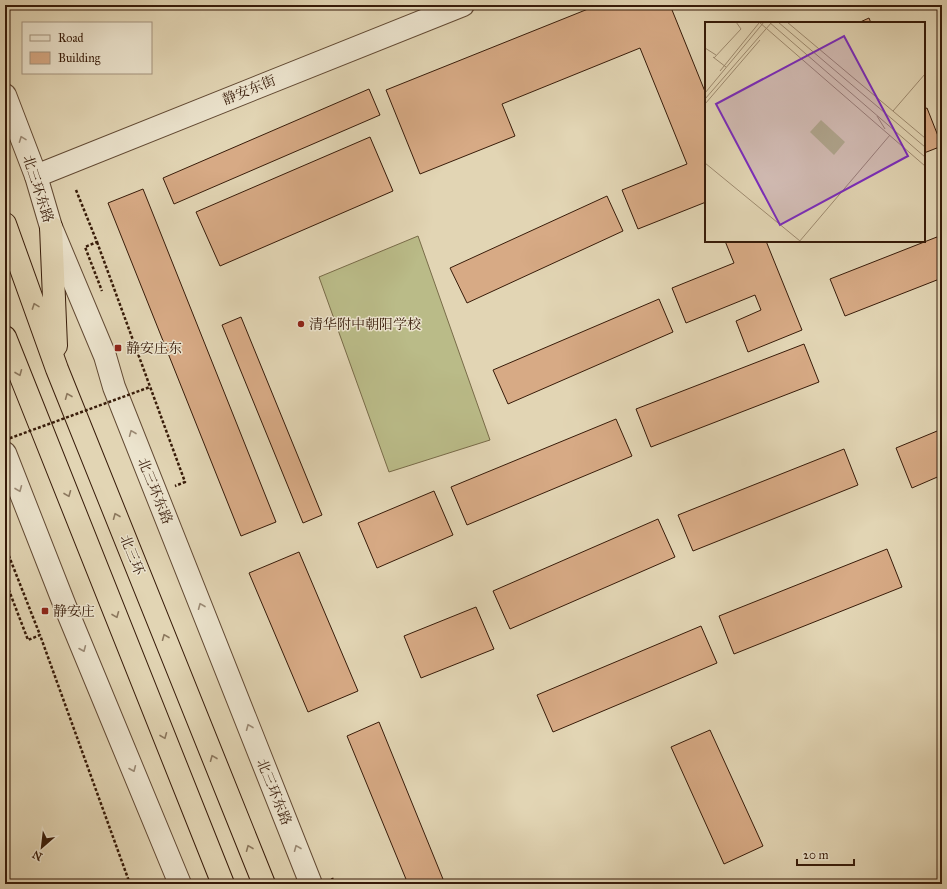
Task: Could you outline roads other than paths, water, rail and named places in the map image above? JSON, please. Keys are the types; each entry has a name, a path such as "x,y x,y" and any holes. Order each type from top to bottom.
{"highway":[{"name":"北三环","path":"5,224 57,369 264,884"},
{"path":"51,227 57,369"},
{"path":"5,337 223,884"}],"street":[{"name":"静安东街","path":"36,176 463,5"},
{"name":"北三环东路","path":"5,95 36,176 51,227 105,356 114,387 311,884"},
{"path":"5,453 68,614 180,884"}],"place":[{"name":"清华附中朝阳学校","path":"301,324"},
{"name":"静安庄东","path":"118,348"},
{"name":"静安庄","path":"45,611"}]}
